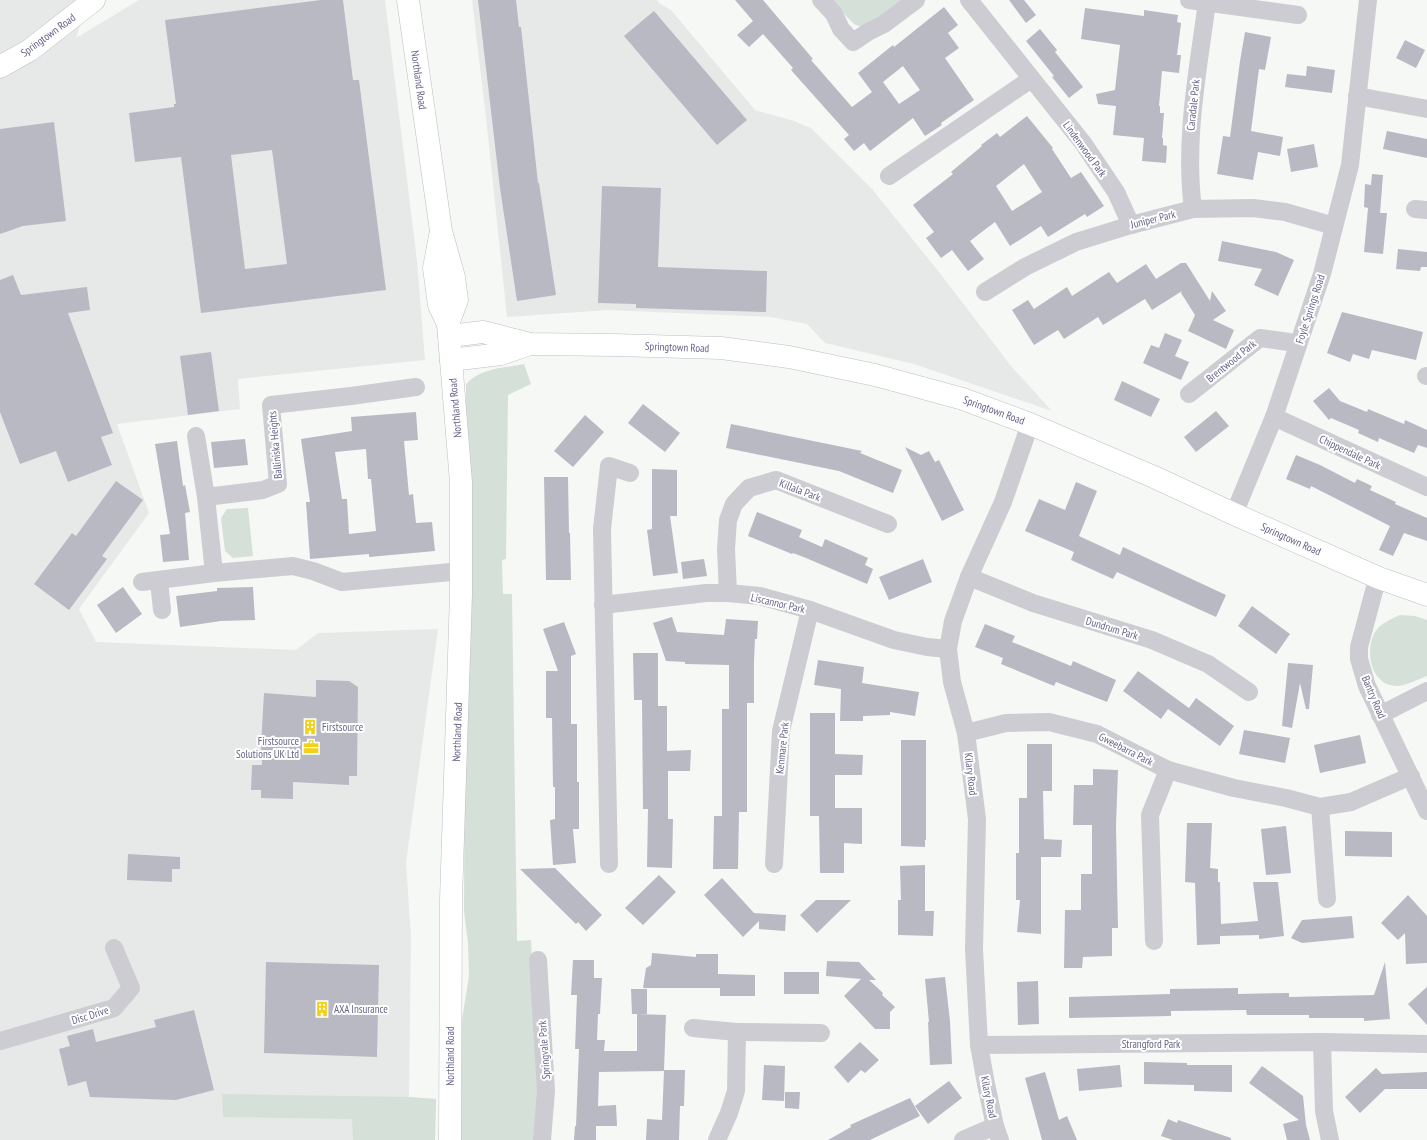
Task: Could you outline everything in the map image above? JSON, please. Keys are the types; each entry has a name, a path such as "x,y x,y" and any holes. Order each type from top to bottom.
{"main road":[{"name":"Springtown Road","path":"0,67 30,50 94,0"},
{"name":"Northland Road","path":"408,0 441,231 454,278 457,300 449,330 462,482 462,571 451,900 450,1140"},
{"name":"Springtown Road","path":"449,330 483,332 530,344 722,348 789,357 875,375 936,391 963,399 1030,424 1154,477 1379,578 1427,595"},
{"name":"Springtown Road","path":"451,360 501,354 530,344"}],"street":[{"path":"821,0 834,14 841,29 853,42 884,24 916,0"},
{"name":"Lindenwood Park","path":"969,0 1083,143 1116,192 1131,224"},
{"path":"1189,0 1298,15"},
{"name":"Foyle Springs Road","path":"1234,514 1274,417 1322,274 1350,165 1368,0"},
{"name":"Caradale Park","path":"1192,209 1190,184 1190,136 1194,93 1207,2"},
{"path":"889,176 1031,79"},
{"path":"1357,96 1427,109"},
{"name":"Juniper Park","path":"985,292 1025,267 1076,242 1131,224 1192,209 1253,208 1285,212 1334,226"},
{"name":"Brentwood Park","path":"1189,394 1260,338 1289,342 1298,346"},
{"name":"Balliniska Heights","path":"206,497 263,490 278,484 271,405 351,396 416,386"},
{"name":"Chippendale Park","path":"1274,417 1427,487"},
{"name":"Kilary Road","path":"998,1133 986,1084 979,1045 974,949 977,819 966,733 952,682 948,649 953,621 969,577 1003,502 1030,424"},
{"path":"196,436 206,497 214,573"},
{"path":"609,864 602,529 609,466 630,473"},
{"name":"Killala Park","path":"728,593 726,549 728,520 734,504 749,488 776,480 888,524"},
{"path":"162,610 150,582 214,573 293,566 313,571 342,582 462,571"},
{"name":"Dundrum Park","path":"969,577 1033,603 1152,640 1208,664 1249,692"},
{"name":"Bantry Road","path":"1379,578 1358,647 1359,659 1367,686 1427,811"},
{"name":"Liscannor Park","path":"603,605 706,594 728,593 760,596 810,610 894,640 927,647 948,649"},
{"name":"Kenmare Park","path":"774,864 781,731 810,610"},
{"path":"1380,715 1427,690"},
{"name":"Gweebarra Park","path":"966,733 1006,723 1049,722 1097,734 1168,770 1234,788 1286,798 1320,807 1351,802 1411,776"},
{"path":"1154,941 1150,815 1168,770"},
{"path":"1320,807 1327,899"},
{"name":"Disc Drive","path":"0,1041 114,1008 131,988 114,948"},
{"name":"Springvale Park","path":"538,960 546,1090 542,1140"},
{"path":"693,1028 737,1032 822,1033"},
{"path":"717,1140 729,1113 736,1091 737,1032"},
{"path":"1322,1042 1324,1111 1330,1140"},
{"name":"Strangford Park","path":"979,1045 1322,1042 1427,1044"},
{"path":"963,1140 998,1133"}],"shaded area":[{"path":"0,0 89,0 76,38 139,0 385,0 417,261 425,360 238,379 240,409 117,424 149,513 79,609 96,642 296,650 318,633 438,629 406,863 411,936 409,1097 436,1099 435,1140 0,1140"},
{"path":"472,0 657,0 659,3 671,10 755,110 794,121 811,128 872,189 939,272 1011,366 1052,411 914,364 825,343 807,324 771,317 608,310 507,317"},
{"path":"830,0 905,0 871,26 861,27 854,24"},
{"path":"524,364 531,384 508,395 506,559 502,560 503,594 512,594 517,941 531,940 538,1092 533,1140 459,1140 461,1026 469,976 468,943 464,911 466,384 472,379 486,372"},
{"path":"248,508 253,556 233,558 225,551 221,518 227,509"},
{"path":"1400,615 1415,616 1427,620 1427,676 1398,686 1389,685 1381,681 1372,666 1370,649 1377,629 1386,622"},
{"path":"222,1094 409,1097 436,1099 435,1140 353,1140 352,1119 223,1117"}],"building":[{"path":"321,0 343,0 353,80 359,80 386,290 201,313 181,157 135,162 129,113 174,107 174,104 176,104 165,20","holes":["272,150 287,264 245,269 231,155"]},
{"path":"478,0 516,0 519,27 521,27 538,183 556,295 517,301 500,188"},
{"path":"735,0 763,0 813,59 811,60 852,107 872,92 858,73 893,45 894,47 944,7 958,25 948,33 959,48 945,58 974,100 941,123 942,125 925,136 913,118 870,151 864,143 854,151 844,139 849,135 791,70 793,68 763,34 749,47 737,35 753,21","holes":["903,66 920,90 899,104 883,82"]},
{"path":"1009,0 1024,0 1036,15 1026,23"},
{"path":"1085,8 1144,16 1144,10 1178,15 1177,22 1181,23 1177,55 1181,55 1179,73 1162,71 1159,106 1160,113 1164,113 1162,138 1163,145 1167,146 1166,163 1142,161 1144,138 1113,135 1116,106 1098,104 1096,94 1115,90 1120,45 1081,39"},
{"path":"654,11 747,120 717,145 624,36"},
{"path":"1040,29 1057,50 1055,52 1083,87 1069,98 1052,77 1054,76 1026,41"},
{"path":"1245,32 1271,37 1265,70 1259,69 1251,131 1283,137 1280,156 1258,152 1253,180 1217,174 1223,136 1230,137"},
{"path":"1405,40 1425,50 1416,68 1396,58"},
{"path":"1307,66 1335,70 1332,93 1285,87 1287,74 1306,76"},
{"path":"1027,116 1053,148 1052,149 1071,178 1081,172 1104,206 1087,217 1085,214 1048,237 1041,226 1010,246 995,222 970,241 984,259 968,271 952,250 941,258 926,238 934,232 913,205 953,174 951,172 982,146 981,145 997,133 1000,137","holes":["1024,164 1042,192 1012,211 996,186"]},
{"path":"54,122 66,221 23,226 0,234 0,129"},
{"path":"1387,131 1427,139 1427,158 1383,149"},
{"path":"1314,144 1318,167 1291,172 1287,149"},
{"path":"1372,174 1383,175 1380,213 1387,213 1383,254 1364,252 1368,208 1364,207 1365,184 1371,185"},
{"path":"602,186 661,188 658,267 767,271 766,312 636,308 636,304 598,303"},
{"path":"1222,241 1276,252 1294,260 1278,296 1254,285 1262,269 1218,261"},
{"path":"1398,249 1427,252 1427,267 1421,267 1420,271 1396,269"},
{"path":"1181,263 1186,263 1210,301 1212,291 1226,311 1213,320 1234,330 1226,349 1188,331 1195,315 1181,293 1182,291 1152,310 1145,299 1103,325 1098,317 1064,339 1058,330 1034,345 1012,310 1028,300 1034,309 1067,287 1072,296 1109,272 1117,283 1146,264 1156,279"},
{"path":"13,275 21,295 87,287 90,310 68,313 113,433 101,437 112,465 68,482 56,451 20,464 0,412 0,280"},
{"path":"1342,312 1423,332 1416,360 1372,350 1369,359 1353,354 1350,362 1327,353"},
{"path":"1165,333 1182,340 1175,356 1189,362 1181,380 1143,363 1151,345 1159,348"},
{"path":"211,352 219,411 188,415 180,356"},
{"path":"1122,381 1160,399 1151,417 1114,400"},
{"path":"1329,388 1340,401 1367,412 1368,409 1404,424 1405,420 1427,430 1427,448 1418,445 1414,453 1379,438 1378,442 1358,433 1359,430 1331,418 1329,420 1313,401"},
{"path":"643,404 680,433 665,452 628,423"},
{"path":"1216,411 1229,426 1196,452 1184,437"},
{"path":"416,412 418,440 404,441 409,495 413,494 416,523 432,522 435,551 369,557 369,554 310,559 306,502 310,502 301,439 352,431 351,417","holes":["366,449 368,479 371,479 376,531 349,534 347,499 342,499 335,452"]},
{"path":"585,415 604,432 573,467 554,451"},
{"path":"731,424 862,451 860,453 902,470 893,493 839,471 726,448"},
{"path":"245,439 248,465 214,468 211,442"},
{"path":"177,441 183,486 185,485 190,512 185,513 189,560 163,562 160,535 170,534 155,444"},
{"path":"905,447 921,455 929,451 935,462 939,460 964,510 942,521"},
{"path":"1296,455 1320,465 1355,483 1357,479 1372,486 1370,490 1396,502 1395,504 1427,518 1427,541 1404,533 1393,556 1379,550 1390,526 1311,486 1310,489 1286,479"},
{"path":"652,469 677,470 677,516 670,516 678,573 653,576 647,530 652,529"},
{"path":"544,477 568,477 571,580 546,580"},
{"path":"116,481 143,500 102,556 107,559 69,610 34,584 72,533 76,536"},
{"path":"1076,482 1097,491 1079,536 1120,555 1123,547 1226,595 1216,617 1117,572 1113,579 1071,560 1074,552 1025,531 1039,499 1065,510"},
{"path":"757,512 802,530 799,537 822,547 825,539 868,558 865,565 873,569 867,584 806,558 793,553 792,554 748,536"},
{"path":"704,559 707,576 683,579 681,562"},
{"path":"923,559 932,582 889,600 879,577"},
{"path":"123,587 142,614 116,633 97,605"},
{"path":"253,587 255,620 221,621 180,627 176,596 217,591 217,588"},
{"path":"1252,606 1290,634 1276,654 1238,626"},
{"path":"672,617 677,632 724,635 726,619 758,621 757,639 755,639 754,703 747,703 747,812 739,812 738,869 713,869 714,816 722,816 722,709 729,709 729,665 685,664 685,662 666,661 653,623"},
{"path":"564,622 576,654 571,656 571,724 577,724 579,829 573,829 576,863 553,865 550,820 555,819 555,787 553,787 552,718 546,718 546,671 558,671 543,629"},
{"path":"985,624 1015,636 1012,642 1071,666 1073,661 1116,680 1107,702 1056,682 1054,686 1001,664 1003,658 975,647"},
{"path":"633,653 658,653 658,706 667,706 667,751 691,750 690,771 668,771 668,819 673,819 672,868 647,867 648,809 643,809 642,700 634,700"},
{"path":"818,660 864,667 862,683 919,692 915,716 890,712 890,715 863,716 863,721 840,721 841,689 814,685"},
{"path":"1288,663 1313,665 1309,709 1306,709 1300,683 1292,728 1282,726"},
{"path":"1138,671 1189,708 1196,698 1234,726 1220,746 1168,709 1161,719 1123,691"},
{"name":"Firstsource","path":"316,680 349,681 358,687 357,776 349,776 349,785 293,782 293,799 261,798 261,790 251,790 252,765 262,765 261,745 264,693 316,697"},
{"path":"810,713 835,713 835,754 863,755 862,775 835,775 835,808 862,808 862,844 844,843 844,873 820,873 819,816 810,816"},
{"path":"1244,730 1290,738 1285,763 1239,754"},
{"path":"1360,735 1366,763 1320,773 1314,745"},
{"path":"901,740 926,740 925,847 901,846"},
{"path":"1027,744 1052,744 1052,791 1043,791 1044,839 1062,840 1061,857 1041,857 1041,934 1017,932 1020,900 1016,900 1016,853 1019,853 1019,798 1027,798"},
{"path":"1093,769 1118,770 1116,826 1118,928 1112,928 1112,956 1083,957 1082,968 1064,968 1065,910 1081,910 1081,874 1092,874 1092,825 1073,825 1074,785 1093,785"},
{"path":"1187,823 1212,823 1210,868 1218,869 1218,882 1220,882 1221,924 1258,921 1253,882 1278,882 1284,936 1259,939 1259,935 1220,936 1220,944 1197,945 1195,883 1185,882"},
{"path":"1286,826 1291,873 1266,875 1261,829"},
{"path":"1345,831 1392,832 1392,857 1345,856"},
{"path":"128,854 180,857 180,869 172,869 172,882 127,880"},
{"path":"925,865 925,911 934,911 933,936 898,935 898,900 901,900 900,866"},
{"path":"555,868 602,915 586,931 578,922 576,924 520,869"},
{"path":"659,875 676,892 643,925 625,908"},
{"path":"722,878 754,913 786,915 785,931 759,929 759,921 743,937 704,895"},
{"path":"1408,895 1427,916 1427,963 1406,964 1405,933 1398,940 1381,923"},
{"path":"816,900 851,900 817,933 800,915"},
{"path":"1352,916 1354,938 1302,943 1291,938 1302,920"},
{"path":"652,953 696,957 696,954 718,954 718,974 755,975 755,996 720,996 720,988 643,988 646,968 651,965"},
{"path":"573,960 594,960 594,978 602,978 597,1040 605,1040 604,1051 637,1051 637,1014 666,1015 664,1070 685,1070 684,1106 680,1106 679,1140 646,1140 647,1119 662,1120 664,1071 599,1072 598,1106 616,1105 617,1126 596,1126 596,1140 574,1140 576,1126 579,1049 575,1049 577,995 571,995"},
{"path":"827,961 859,962 876,980 869,980 895,1007 890,1012 890,1029 875,1029 844,996 861,979 826,976"},
{"name":"AXA Insurance","path":"266,962 379,965 377,1057 264,1053"},
{"path":"1385,962 1390,1019 1364,1021 1364,1018 1309,1018 1309,1015 1247,1015 1246,1010 1171,1011 1171,1016 1069,1018 1069,997 1170,994 1170,989 1238,988 1238,994 1289,993 1289,997 1374,995"},
{"path":"784,972 819,972 819,994 784,994"},
{"path":"945,977 950,1021 952,1064 930,1065 929,1022 925,979"},
{"path":"1038,981 1039,1024 1018,1025 1017,982"},
{"path":"1427,987 1427,1025 1408,1004"},
{"path":"631,989 647,989 647,1014 632,1014"},
{"path":"194,1010 214,1090 176,1100 90,1097 86,1081 68,1086 59,1049 70,1046 67,1036 93,1029 96,1042 156,1027 154,1020"},
{"path":"860,1042 879,1060 865,1073 861,1070 848,1083 834,1067"},
{"path":"1144,1062 1187,1063 1187,1065 1232,1065 1232,1092 1194,1091 1194,1085 1144,1084"},
{"path":"764,1065 785,1066 784,1101 762,1100"},
{"path":"1120,1065 1122,1087 1079,1091 1077,1069"},
{"path":"1262,1066 1303,1096 1306,1125 1310,1140 1287,1140 1283,1124 1299,1120 1249,1083"},
{"path":"1376,1068 1382,1074 1427,1072 1427,1089 1385,1089 1360,1113 1345,1097"},
{"path":"1045,1072 1059,1120 1067,1116 1077,1140 1042,1140 1025,1078"},
{"path":"949,1081 962,1098 928,1124 915,1106"},
{"path":"785,1092 800,1092 799,1109 785,1108"},
{"path":"910,1098 920,1116 870,1140 828,1140 851,1127 850,1125"},
{"path":"1168,1119 1177,1123 1178,1120 1231,1138 1231,1140 1173,1140 1161,1136"}],"place":[{"name":"Firstsource","path":"310,727"},
{"name":"Firstsource Solutions UK Ltd","path":"311,747"},
{"name":"AXA Insurance","path":"322,1009"}]}
